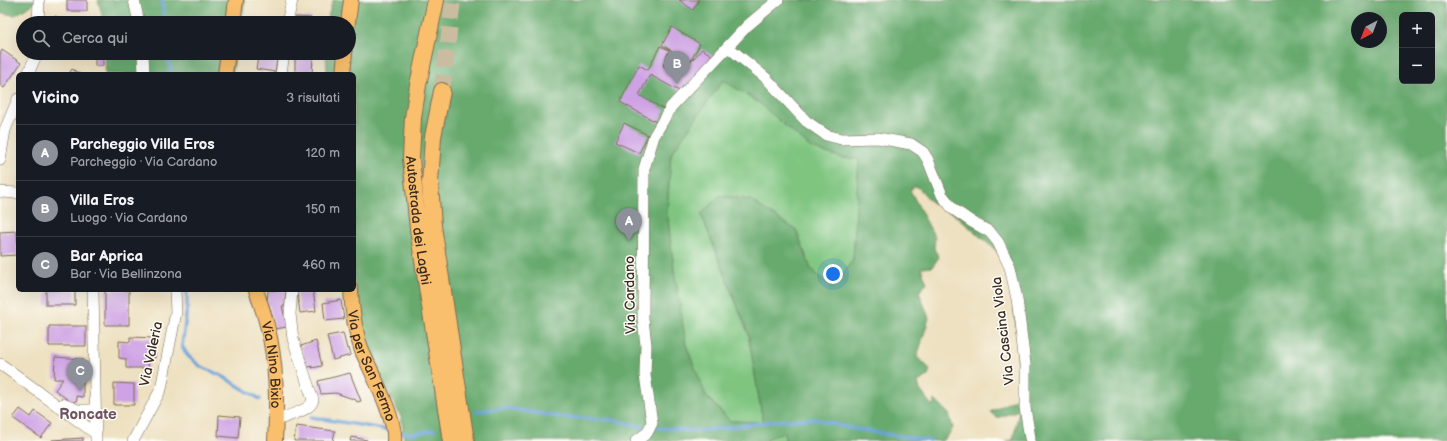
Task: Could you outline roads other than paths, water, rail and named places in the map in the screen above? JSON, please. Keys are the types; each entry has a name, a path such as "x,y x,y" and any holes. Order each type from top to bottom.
{"highway":[{"name":"Autostrada dei Laghi","path":"436,0 418,85 413,118 411,158 418,229 451,441"},
{"name":"Autostrada dei Laghi","path":"442,91 433,137 430,183 433,226 466,441"}],"main road":[{"path":"234,16 236,0"},
{"path":"349,16 351,0"},
{"path":"225,72 227,60"},
{"path":"343,72 344,60"},
{"name":"Via Nino Bixio","path":"257,292 272,349 276,388 275,441"},
{"name":"Via per San Fermo","path":"351,292 358,336 362,350 392,421 394,441"}],"street":[{"path":"134,0 137,16"},
{"path":"289,16 292,0"},
{"name":"Via Cardano","path":"636,441 646,433 652,422 645,375 646,345 643,319 644,169 654,136 671,106 747,26 778,0"},
{"path":"38,16 39,1"},
{"name":"Via Cascina Viola","path":"728,47 766,78 806,121 826,135 841,138 878,138 911,144 922,152 928,160 942,195 953,209 990,232 998,242 1010,266 1017,299 1025,364 1026,408 1030,438"},
{"path":"29,72 34,60"},
{"path":"143,60 144,72"},
{"path":"281,72 283,60"},
{"path":"0,160 5,130 16,104"},
{"path":"0,192 16,193"},
{"path":"93,292 96,437"},
{"name":"Via Valeria","path":"133,441 161,389 176,312 174,292"},
{"path":"276,420 306,409 312,404 313,400 293,339 290,314 292,292"},
{"path":"0,359 10,370"},
{"path":"0,364 50,399 96,437"},
{"path":"50,399 78,410 95,410"}],"waterway":[{"path":"162,0 163,16"},
{"path":"168,60 171,72"},
{"path":"187,292 187,308 182,346 188,356 200,366 222,376 260,399"},
{"path":"477,411 506,408 560,417 614,420 644,427 699,431 773,421 815,419 849,428 930,441"},
{"path":"311,417 389,430"},
{"path":"398,432 411,434 434,430"}],"tunnel":[{"path":"442,91 453,0"}],"place":[{"name":"Villa Eros","path":"677,84"},
{"name":"Parcheggio Villa Eros","path":"629,241"},
{"name":"Bar Aprica","path":"80,391"}],"district":[{"name":"Roncate","path":"88,414"}]}
